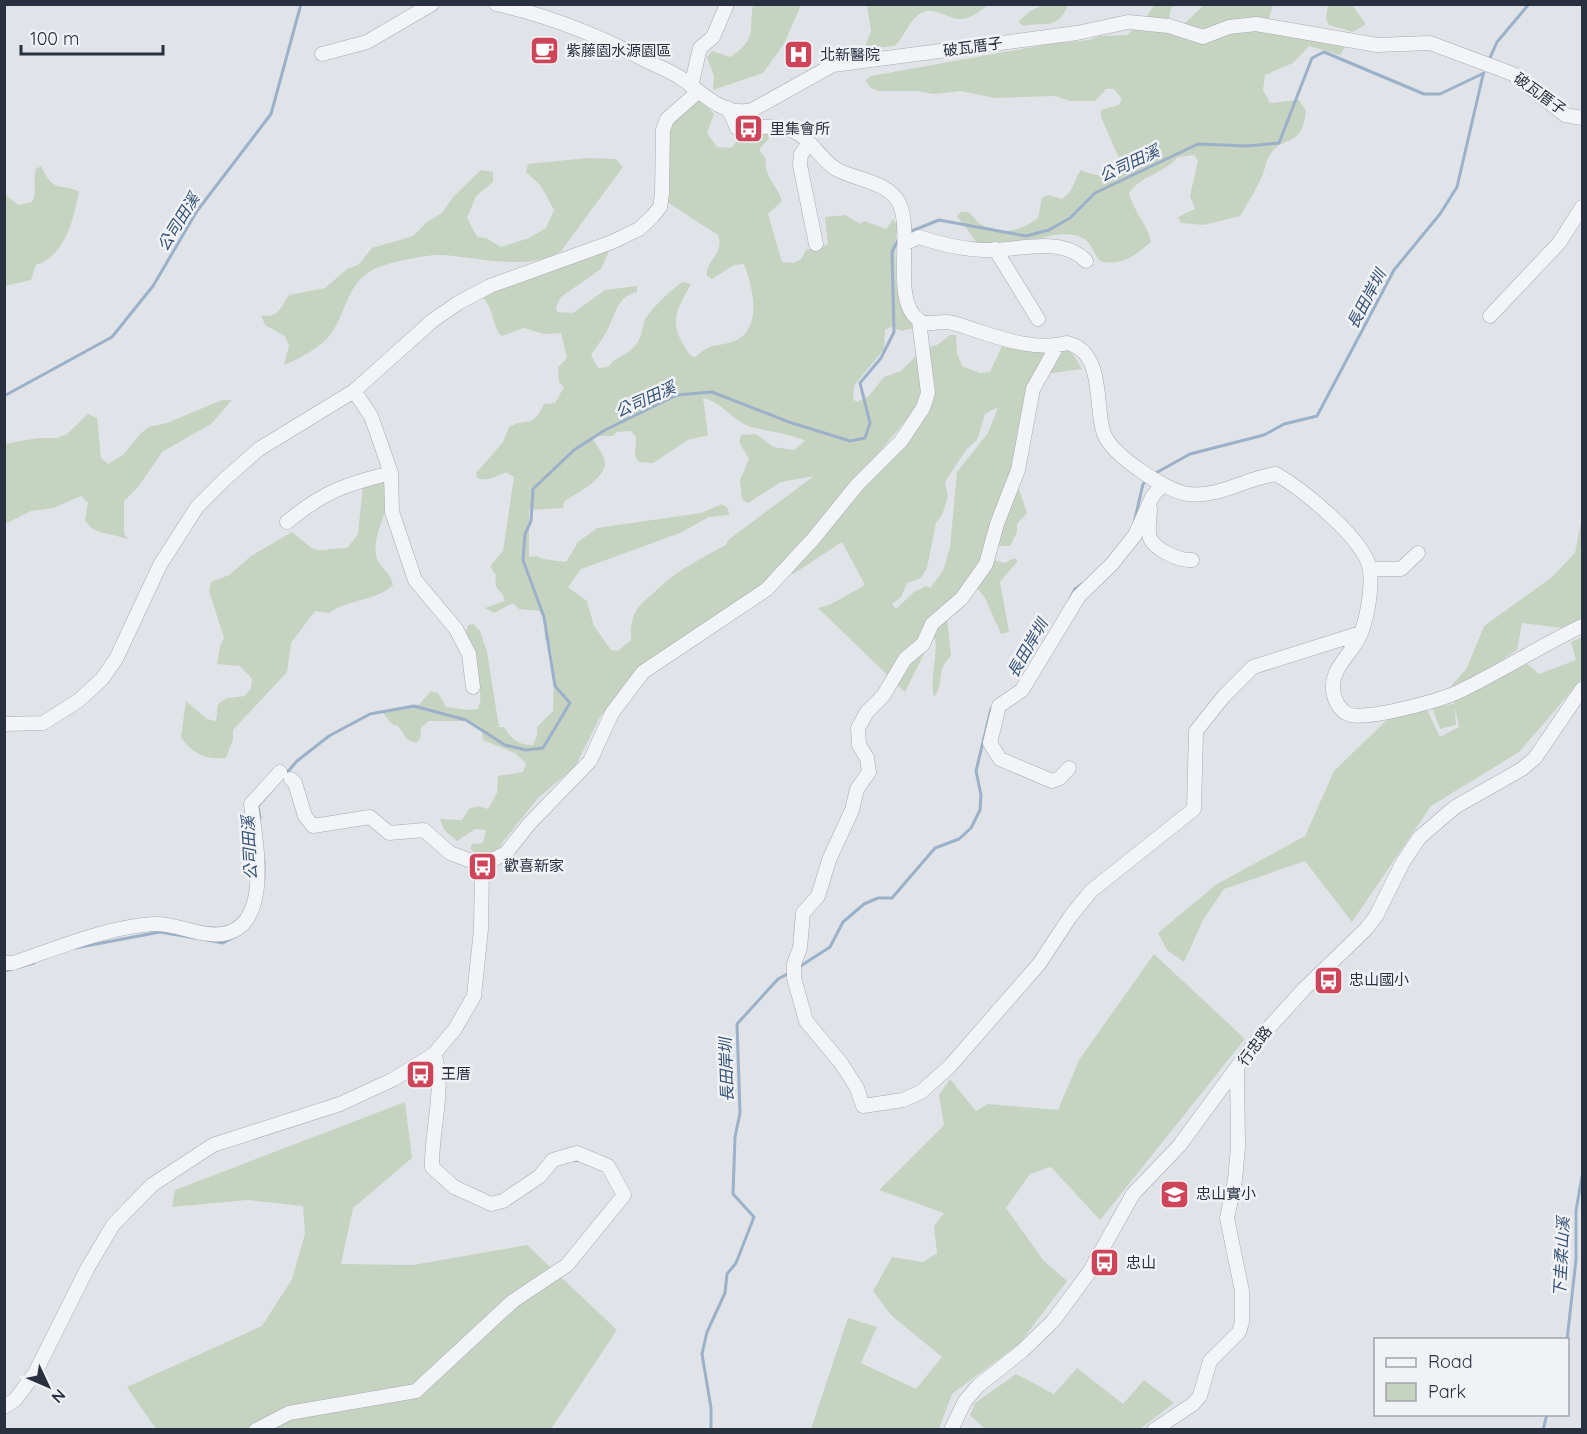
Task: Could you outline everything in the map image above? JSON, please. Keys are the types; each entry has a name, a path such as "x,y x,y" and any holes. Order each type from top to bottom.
{"street":[{"path":"322,54 367,42 432,4"},
{"name":"破瓦厝子","path":"496,4 560,21 626,50 695,89 716,105 739,113 752,110 833,65 1077,33 1128,22 1169,26 1203,37 1229,27 1256,24 1377,45 1430,43 1513,74 1565,115 1582,118"},
{"path":"4,724 43,723 78,701 102,680 116,659 160,565 197,507 225,478 259,449 354,391 432,321 458,303 490,286 612,242 639,229 660,207 663,130 667,119 695,89 700,48 713,37 727,4"},
{"path":"4,963 13,963 95,936 155,924 222,934 235,929 252,912 259,875 251,804 286,775 295,783 305,816 313,826 370,817 389,833 424,830 450,853 482,865 506,853 529,824 590,761 612,713 643,672 767,589 814,538 857,485 901,441 923,408 928,393 920,321 912,311 902,279 906,242 904,215 893,194 838,170 810,143 789,129 737,128 728,108"},
{"path":"810,143 801,154 800,165 816,244"},
{"path":"1490,316 1559,243 1582,207"},
{"path":"906,242 919,237 956,248 1066,247 1078,253 1086,261"},
{"path":"995,249 1038,319"},
{"path":"920,321 929,324 945,321 1002,339 1057,346 1074,344 1089,360 1098,385 1104,434 1110,443 1144,474 1159,484 1188,494 1205,494 1276,474 1338,522 1370,569 1369,600 1361,633 1336,672 1333,688 1340,709 1350,715 1362,716 1456,693 1582,626"},
{"path":"1057,346 1033,389 1018,470 997,524 986,564 962,598 932,624 923,644 905,659 883,696 867,712 858,728 858,745 867,758 869,772 857,789 852,810 829,860 818,896 803,913 800,948 794,964 799,1001 806,1021 841,1064 857,1088 863,1106 903,1100 921,1092 950,1066 1039,964 1091,891 1194,809 1196,730 1224,696 1253,667 1361,633"},
{"path":"354,391 371,416 391,473 392,512 416,580 456,629 470,654 473,687"},
{"path":"287,522 314,500 350,483 391,473"},
{"path":"1069,768 1060,778 1052,781 1000,759 990,743 996,713 999,706 1022,690 1079,596 1112,564 1135,535 1159,484"},
{"path":"1152,497 1149,536 1164,550 1184,561 1192,560"},
{"path":"1370,569 1401,569 1418,553"},
{"name":"行忠路","path":"951,1430 965,1401 978,1386 1022,1351 1053,1321 1090,1271 1133,1194 1179,1146 1272,1023 1371,922 1419,838 1455,807 1522,769 1535,758 1582,689"},
{"path":"4,1407 15,1400 35,1373 87,1269 113,1225 152,1185 213,1145 340,1104 394,1079 434,1054 455,1029 474,996 481,929 482,865"},
{"path":"256,1430 289,1413 416,1391 513,1301 567,1265 624,1195 608,1166 577,1153 553,1160 540,1176 502,1201 491,1204 454,1187 432,1167 432,1141 440,1069 434,1054"},
{"path":"1154,1430 1193,1404 1200,1396 1210,1361 1239,1332 1242,1322 1242,1291 1227,1218 1235,1180 1238,1147 1237,1070"}],"green space":[{"path":"867,4 988,5 974,15 962,19 933,11 923,12 911,22 895,46 864,49 871,31"},
{"path":"753,5 801,5 784,44 763,73 713,90 714,76 707,57 712,51 731,57 745,44 749,39"},
{"path":"1043,5 1068,5 1060,19 1055,22 1024,26 1018,22 1030,11"},
{"path":"1154,5 1176,5 1171,8 1169,21 1178,26 1184,24 1204,5 1273,5 1268,22 1282,35 1347,44 1340,55 1309,46 1293,63 1265,75 1263,90 1270,103 1299,100 1306,111 1304,123 1297,136 1277,147 1270,155 1263,174 1240,216 1204,225 1181,223 1178,217 1195,209 1190,196 1198,161 1194,155 1178,157 1166,167 1139,182 1129,193 1151,242 1128,259 1121,261 1100,261 1087,241 1071,235 1061,234 1040,238 1015,250 977,243 957,216 961,212 968,212 980,224 997,231 1018,229 1038,218 1042,198 1048,195 1062,199 1066,196 1081,170 1101,175 1111,174 1120,169 1121,163 1101,117 1101,110 1119,105 1122,99 1114,89 1106,89 1095,101 1070,101 1055,96 994,98 961,91 933,94 917,91 879,91 871,88 865,80 871,76 1049,44 1089,40 1100,36 1127,35 1146,18"},
{"path":"1328,5 1352,5 1366,24 1353,32 1329,25 1326,19"},
{"path":"694,100 703,102 714,114 707,133 717,147 731,148 744,133 775,131 759,150 766,159 766,170 782,201 768,214 782,262 794,263 801,259 806,250 828,245 825,217 845,215 861,224 864,221 886,229 893,219 898,226 895,242 896,284 914,328 902,331 891,327 885,330 884,349 854,386 853,400 858,402 869,396 884,377 901,371 915,357 921,359 924,399 771,580 640,670 600,717 575,767 538,798 502,843 498,853 479,859 470,848 472,844 483,843 486,830 475,829 457,841 444,830 440,819 462,820 469,809 478,806 488,809 497,793 498,776 523,772 526,763 515,753 483,740 481,727 466,721 428,721 421,728 420,739 416,743 407,739 398,726 393,725 382,712 417,707 431,691 438,693 446,707 478,709 480,689 466,634 468,625 473,624 480,631 487,652 499,727 504,727 519,743 533,745 537,736 537,727 553,711 554,672 551,648 545,639 544,620 540,611 519,609 513,603 494,613 485,608 505,601 497,588 496,575 490,566 503,551 514,477 506,472 481,479 477,478 476,473 503,442 509,427 529,422 536,417 544,404 555,403 564,387 559,382 558,367 567,358 561,333 544,334 524,328 502,336 482,297 494,286 609,251 601,269 561,297 556,307 557,312 573,313 605,290 637,286 637,292 625,297 621,302 607,331 591,355 598,368 608,367 634,347 650,313 667,294 683,282 691,284 677,312 676,328 691,356 695,357 711,347 734,341 743,335 749,327 753,307 744,264 734,265 712,279 707,276 709,266 719,247 718,235 667,202 669,124","holes":["703,398 710,400 751,427 805,441 794,450 773,447 756,434 741,435 739,442 749,459 740,480 742,500 748,503 781,482 814,476 728,540 726,545 691,564 667,581 637,609 632,621 631,640 618,651 611,650 594,626 587,601 568,587 581,569 680,533 709,517 729,515 728,508 722,504 701,513 597,528 578,542 566,562 537,556 529,557 529,510 563,508 564,502 598,478 605,465 593,436 613,436 617,432 631,431 636,437 635,456 639,462 653,463 688,440 708,435"]},
{"path":"587,158 616,159 623,167 561,251 534,261 503,262 435,255 379,267 361,278 355,286 329,337 311,351 284,365 289,346 285,336 265,325 261,315 275,314 289,295 325,288 347,269 358,265 372,248 413,236 427,222 442,213 453,197 481,170 493,172 493,182 476,196 467,218 477,237 486,238 501,247 529,238 546,228 554,210 541,186 526,172 528,164"},
{"path":"41,166 53,184 79,191 71,224 54,254 36,265 31,280 5,286 5,195 19,205 32,202 35,194 36,169"},
{"path":"950,335 956,335 957,353 962,366 980,373 990,372 1002,346 1042,353 1070,349 1082,369 1045,374 1038,384 1017,483 1027,513 1017,524 1017,532 1010,546 998,546 993,560 1005,563 1014,558 1018,561 1000,582 1009,632 1001,634 985,598 975,585 947,617 951,656 943,667 939,688 934,697 932,683 935,638 929,644 905,692 818,608 831,604 865,585 842,542 793,574 788,572 851,498 910,434 933,402 935,388 928,347 937,345","holes":["998,407 988,433 957,472 950,547 943,571 930,588 926,586 914,592 896,609 892,604 901,597 907,583 921,578 927,568 936,523 942,515 948,497 945,482 966,450 977,440 985,414"]},
{"path":"222,400 232,400 211,424 162,452 139,486 124,501 124,534 129,539 91,528 85,520 88,503 81,496 53,508 31,511 5,524 5,444 38,438 57,438 67,434 88,414 97,418 101,458 108,464 123,455 149,427 167,423"},
{"path":"392,481 389,500 377,537 376,556 393,585 379,594 337,608 329,613 315,611 291,643 287,672 233,730 233,739 226,758 206,757 195,752 181,737 186,701 207,719 216,721 218,704 227,698 245,696 251,688 252,679 240,666 217,664 224,638 209,591 211,582 229,575 251,556 292,532 314,549 347,548 358,534 363,486 373,482"},
{"path":"1582,518 1582,619 1561,628 1522,623 1517,650 1467,683 1450,687 1467,668 1484,626 1552,577 1575,553"},
{"path":"1582,637 1582,679 1519,752 1431,806 1352,922 1305,861 1224,889 1203,920 1184,962 1167,950 1158,933 1217,884 1305,836 1334,771 1391,716 1426,707 1440,737 1459,727 1455,707 1456,725 1440,729 1432,707 1454,704 1453,698 1524,661 1539,674 1576,660 1571,642"},
{"path":"1154,954 1245,1039 1100,1220 1051,1167 1030,1174 1006,1208 1043,1260 1067,1281 1019,1344 952,1394 939,1429 811,1429 848,1318 877,1327 861,1363 916,1389 942,1357 891,1315 873,1291 892,1257 923,1262 937,1253 934,1226 944,1213 879,1190 944,1125 939,1095 950,1079 976,1111 988,1104 1058,1110 1079,1060"},
{"path":"405,1102 412,1158 353,1208 341,1264 413,1265 527,1245 617,1330 551,1429 156,1429 127,1387 262,1326 292,1279 305,1234 303,1206 247,1200 172,1207 175,1190"},
{"path":"1077,1368 1123,1404 1144,1380 1174,1403 1140,1429 985,1429 970,1415 975,1403 1016,1374 1054,1394"}],"waterway":[{"name":"公司田溪","path":"4,396 112,337 153,286 197,211 271,114 301,4"},
{"name":"長田岸圳","path":"1489,60 1497,42 1529,4"},
{"name":"公司田溪","path":"909,232 939,220 1026,236 1049,230 1070,218 1095,193 1198,144 1246,146 1279,143 1312,58 1324,52 1424,94 1440,94 1484,73"},
{"name":"長田岸圳","path":"1154,474 1190,454 1264,435 1284,424 1317,416 1394,270 1440,214 1457,187 1483,75"},
{"name":"公司田溪","path":"260,818 258,806 297,761 329,736 370,714 414,706 466,720 505,745 526,750 543,748 570,703 555,686 544,617 523,560 525,534 531,521 533,489 574,450 605,430 677,395 712,392 789,422 850,441 865,438 870,423 860,383 881,358 894,332 892,252 899,238"},
{"name":"長田岸圳","path":"1134,523 1143,484 1146,481"},
{"name":"長田岸圳","path":"1070,599 1075,589 1085,582"},
{"name":"長田岸圳","path":"799,967 830,947 843,922 864,904 878,898 892,898 935,848 959,839 971,828 980,810 981,795 976,771 991,709"},
{"name":"公司田溪","path":"264,860 264,878"},
{"name":"公司田溪","path":"75,948 160,932 195,938"},
{"name":"公司田溪","path":"207,940 223,943 240,934"},
{"name":"公司田溪","path":"4,971 34,963"},
{"name":"長田岸圳","path":"711,1430 711,1408 702,1354 707,1332 725,1293 727,1274 736,1263 754,1217 733,1194 735,1137 740,1113 737,1024 778,979 791,972"},
{"name":"下圭柔山溪","path":"1567,1338 1576,1260 1576,1211 1582,1176"},
{"name":"下圭柔山溪","path":"1543,1430 1546,1416"}],"place":[{"name":"紫藤園水源園區","path":"545,51"},
{"name":"北新醫院","path":"799,55"},
{"name":"里集會所","path":"749,129"},
{"name":"歡喜新家","path":"483,866"},
{"name":"忠山國小","path":"1328,980"},
{"name":"王厝","path":"420,1074"},
{"name":"忠山實小","path":"1175,1194"},
{"name":"忠山","path":"1105,1263"}]}
